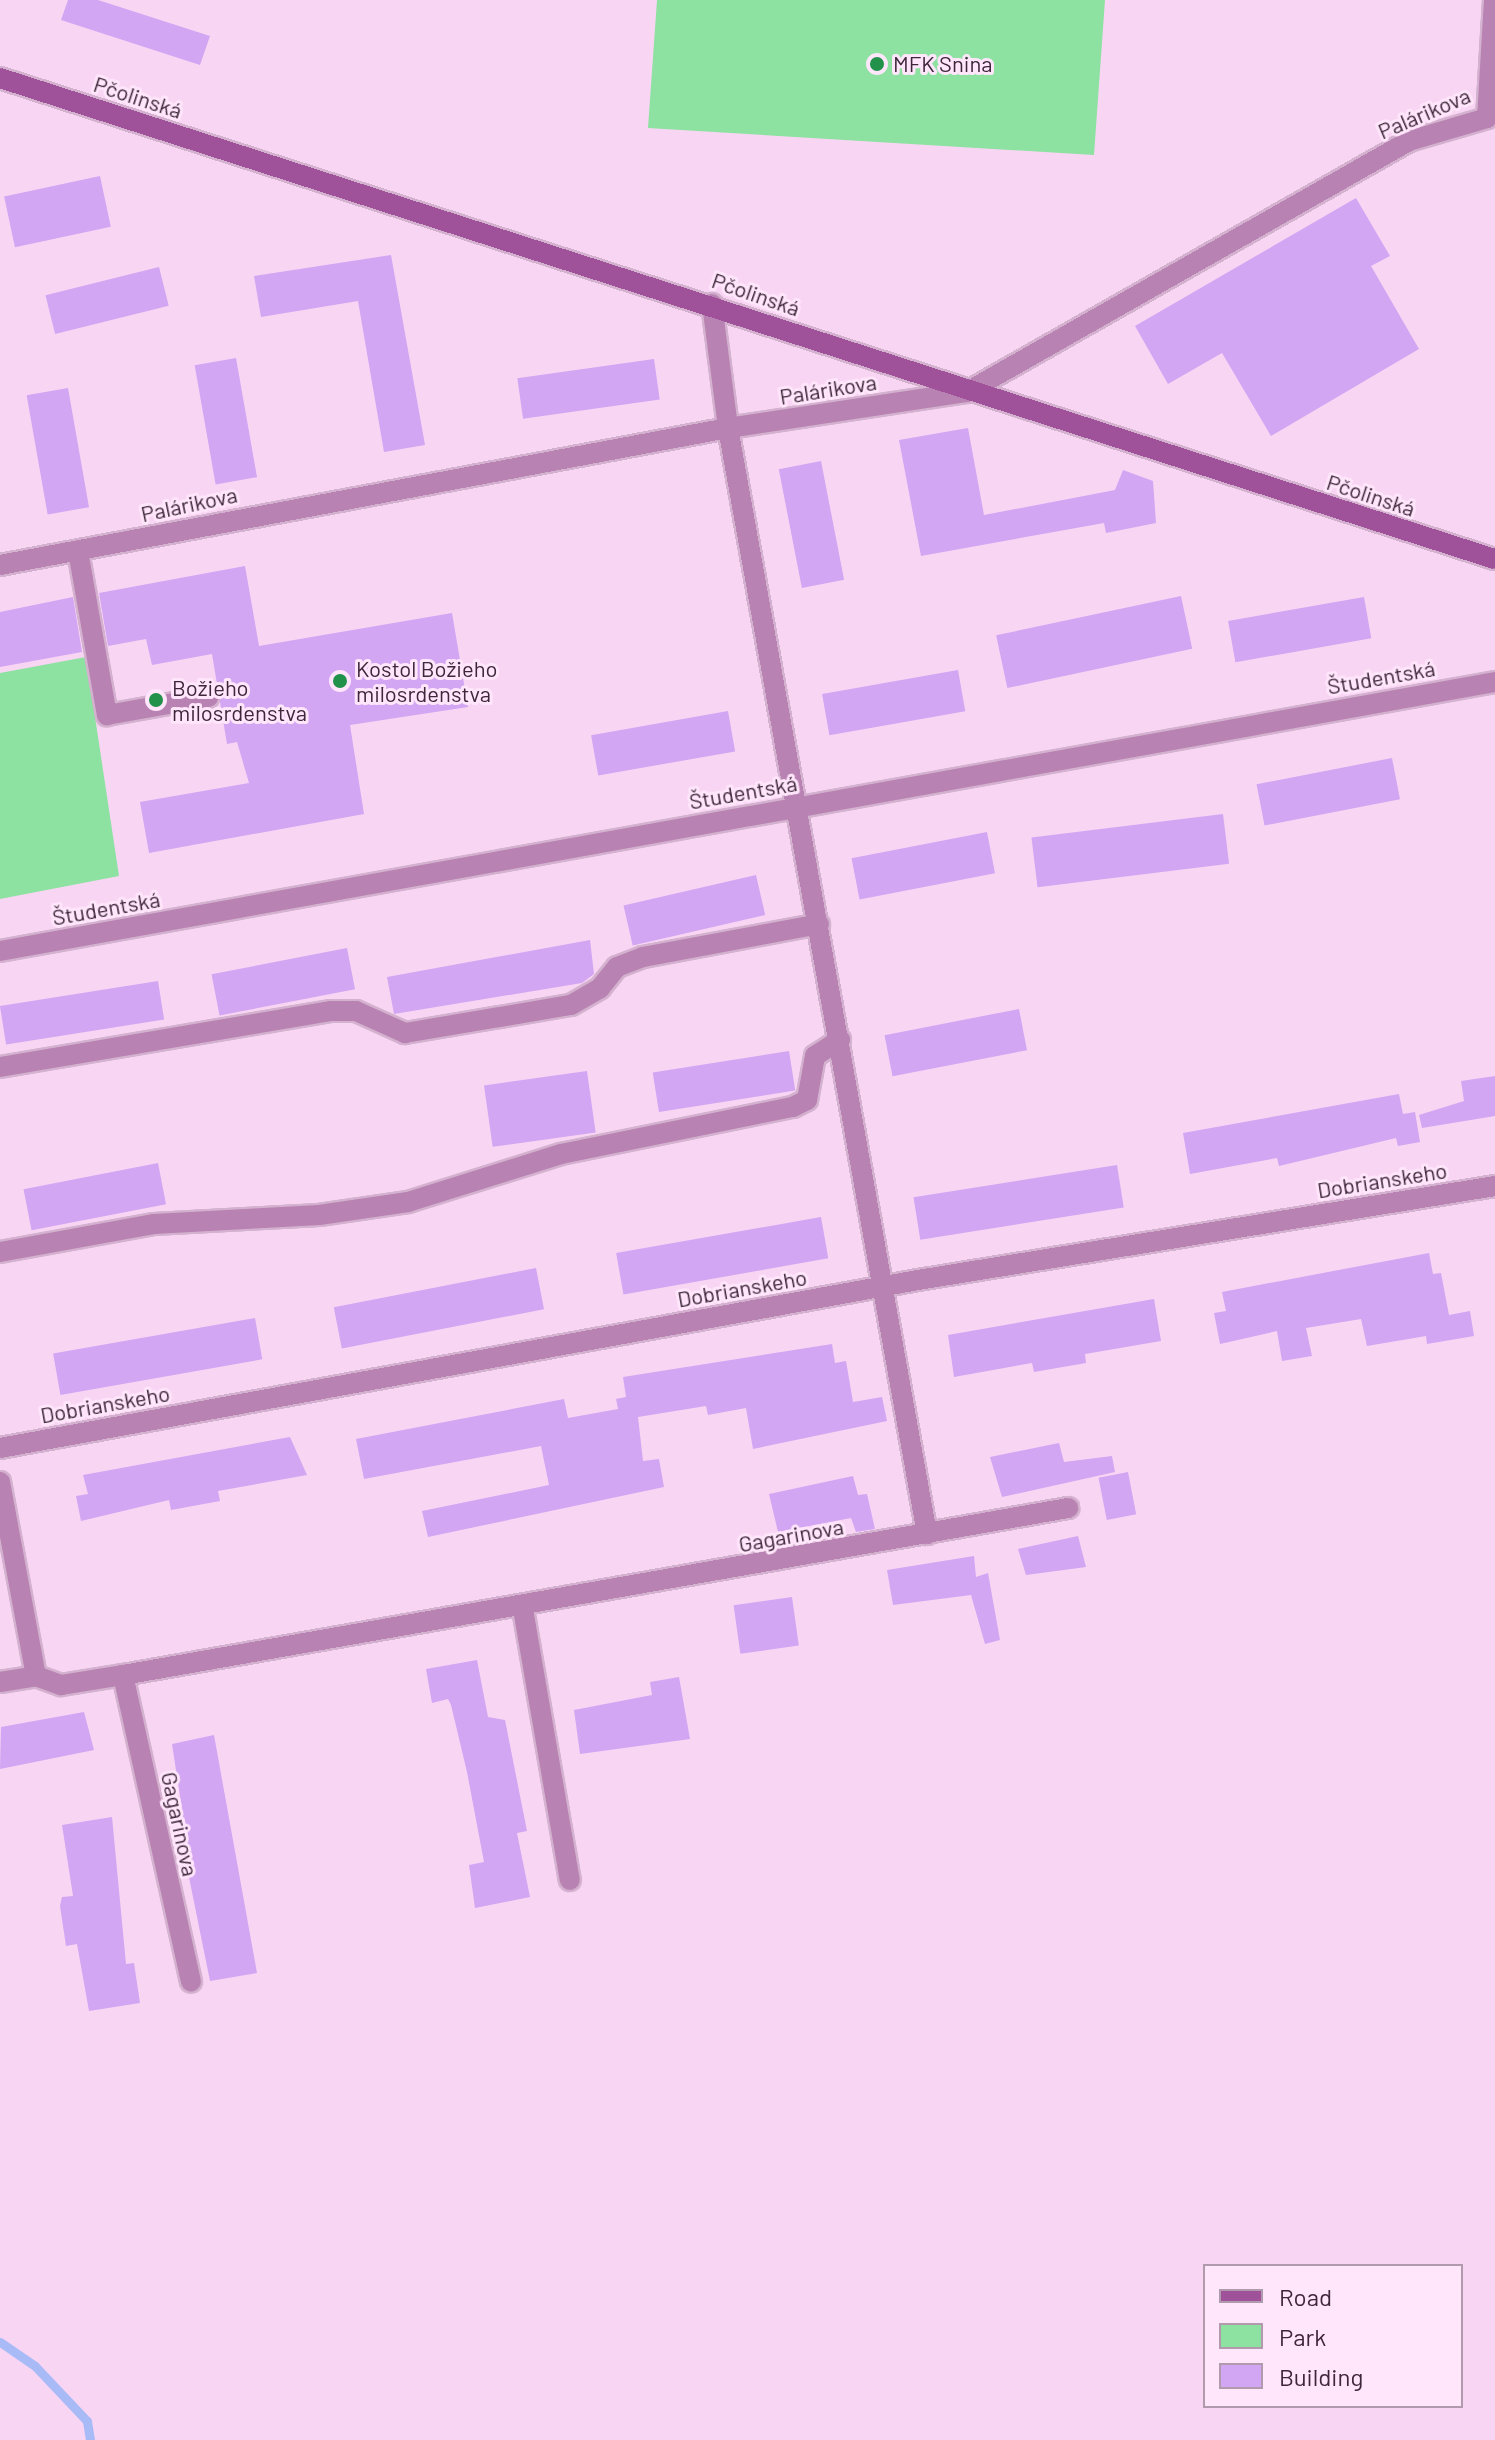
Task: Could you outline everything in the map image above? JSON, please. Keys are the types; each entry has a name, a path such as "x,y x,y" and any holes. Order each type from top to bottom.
{"main road":[{"name":"Pčolinská","path":"0,78 712,304 967,392 1495,559"}],"street":[{"name":"Palárikova","path":"0,565 728,428 967,392 1409,141 1487,118 1494,0"},
{"path":"712,304 728,428 927,1534"},
{"path":"78,551 107,715 208,697"},
{"name":"Študentská","path":"0,951 1495,682"},
{"path":"0,1067 331,1011 356,1011 405,1033 571,1005 600,988 617,967 643,957 819,924"},
{"path":"0,1252 154,1224 319,1215 408,1202 561,1154 793,1107 807,1100 815,1056 840,1040"},
{"name":"Dobrianskeho","path":"0,1448 884,1286 1495,1186"},
{"path":"0,1482 36,1676"},
{"name":"Gagarinova","path":"0,1682 36,1676 61,1685 123,1675 523,1609 1068,1508"},
{"path":"523,1609 570,1880"},
{"name":"Gagarinova","path":"123,1675 191,1982"}],"green space":[{"name":"MFK Snina","path":"657,0 1105,0 1094,155 648,128"},
{"path":"86,657 119,876 0,899 0,673"}],"building":[{"path":"68,0 98,0 210,36 200,65 61,20"},
{"path":"100,176 111,227 15,247 4,196"},
{"path":"1356,198 1390,256 1371,266 1419,349 1271,436 1222,353 1168,384 1135,326"},
{"path":"391,255 425,445 384,452 358,301 261,317 254,276"},
{"path":"159,267 169,306 55,334 45,295"},
{"path":"236,358 257,477 216,484 195,365"},
{"path":"654,359 660,400 523,419 517,378"},
{"path":"68,388 89,507 48,514 27,395"},
{"path":"968,428 984,515 1115,490 1123,470 1153,481 1156,523 1106,533 1104,523 921,556 899,440"},
{"path":"821,461 844,580 802,588 779,469"},
{"path":"245,566 259,646 452,613 468,707 350,725 364,814 149,853 140,802 249,783 237,742 227,744 212,654 152,665 146,639 108,646 99,593"},
{"path":"1181,596 1192,649 1007,688 996,635"},
{"path":"73,597 82,652 0,667 0,612"},
{"path":"1364,597 1371,638 1235,662 1228,621"},
{"path":"958,670 965,711 829,735 822,694"},
{"path":"728,711 735,751 598,776 591,735"},
{"path":"1392,758 1400,799 1265,826 1257,784"},
{"path":"1223,814 1229,864 1038,887 1031,838"},
{"path":"987,832 995,873 860,900 852,858"},
{"path":"756,875 765,915 633,946 623,906"},
{"path":"590,940 594,974 582,983 394,1014 387,977"},
{"path":"347,948 355,989 220,1016 212,974"},
{"path":"158,981 164,1020 6,1045 0,1006"},
{"path":"1019,1009 1027,1050 893,1076 885,1035"},
{"path":"789,1051 795,1091 659,1112 653,1073"},
{"path":"587,1071 596,1132 493,1147 484,1085"},
{"path":"1495,1076 1495,1116 1422,1128 1419,1115 1464,1101 1461,1081"},
{"path":"1399,1094 1403,1114 1415,1112 1420,1142 1398,1146 1396,1138 1279,1166 1277,1158 1190,1174 1183,1133"},
{"path":"158,1163 166,1204 32,1230 24,1189"},
{"path":"1117,1165 1124,1207 920,1240 914,1197"},
{"path":"821,1217 828,1258 623,1294 616,1253"},
{"path":"1429,1253 1433,1274 1441,1273 1449,1315 1470,1311 1474,1336 1427,1344 1426,1336 1367,1346 1361,1319 1306,1328 1312,1356 1282,1361 1277,1331 1220,1344 1214,1313 1226,1311 1222,1292"},
{"path":"536,1268 544,1309 342,1349 334,1307"},
{"path":"1154,1299 1161,1341 1085,1354 1086,1363 1034,1372 1032,1363 954,1377 948,1335"},
{"path":"255,1318 262,1359 60,1395 53,1354"},
{"path":"832,1344 835,1363 846,1361 853,1402 882,1397 887,1421 753,1449 746,1408 708,1415 706,1406 638,1417 643,1461 659,1459 664,1487 428,1537 422,1511 549,1485 541,1446 364,1479 356,1439 564,1399 568,1418 618,1409 616,1399 626,1397 623,1377"},
{"path":"290,1437 307,1475 218,1491 220,1501 171,1510 169,1500 81,1521 76,1496 88,1494 83,1475"},
{"path":"1059,1443 1064,1462 1112,1456 1115,1472 1002,1497 990,1457"},
{"path":"1128,1472 1136,1514 1107,1520 1099,1478"},
{"path":"853,1476 858,1495 867,1494 875,1529 856,1532 851,1518 778,1532 769,1494"},
{"path":"1078,1536 1086,1567 1026,1575 1018,1549"},
{"path":"974,1556 976,1577 988,1573 1000,1640 985,1644 971,1595 893,1605 887,1570"},
{"path":"792,1597 799,1646 740,1654 734,1605"},
{"path":"477,1660 488,1717 505,1720 527,1831 517,1833 530,1897 475,1908 469,1865 484,1862 467,1772 451,1705 448,1699 432,1703 426,1669"},
{"path":"679,1677 690,1739 580,1754 574,1710 652,1695 650,1682"},
{"path":"84,1712 94,1750 0,1769 1,1727"},
{"path":"214,1735 257,1973 210,1981 177,1818 182,1809 172,1744"},
{"path":"112,1817 126,1964 134,1963 140,2003 89,2011 77,1944 66,1946 60,1906 62,1897 73,1896 62,1825"}],"waterway":[{"path":"0,2342 35,2366 87,2421 90,2440"}],"place":[{"name":"MFK Snina","path":"877,64"},
{"name":"Kostol Božieho milosrdenstva","path":"340,681"},
{"name":"Božieho milosrdenstva","path":"156,700"}]}
